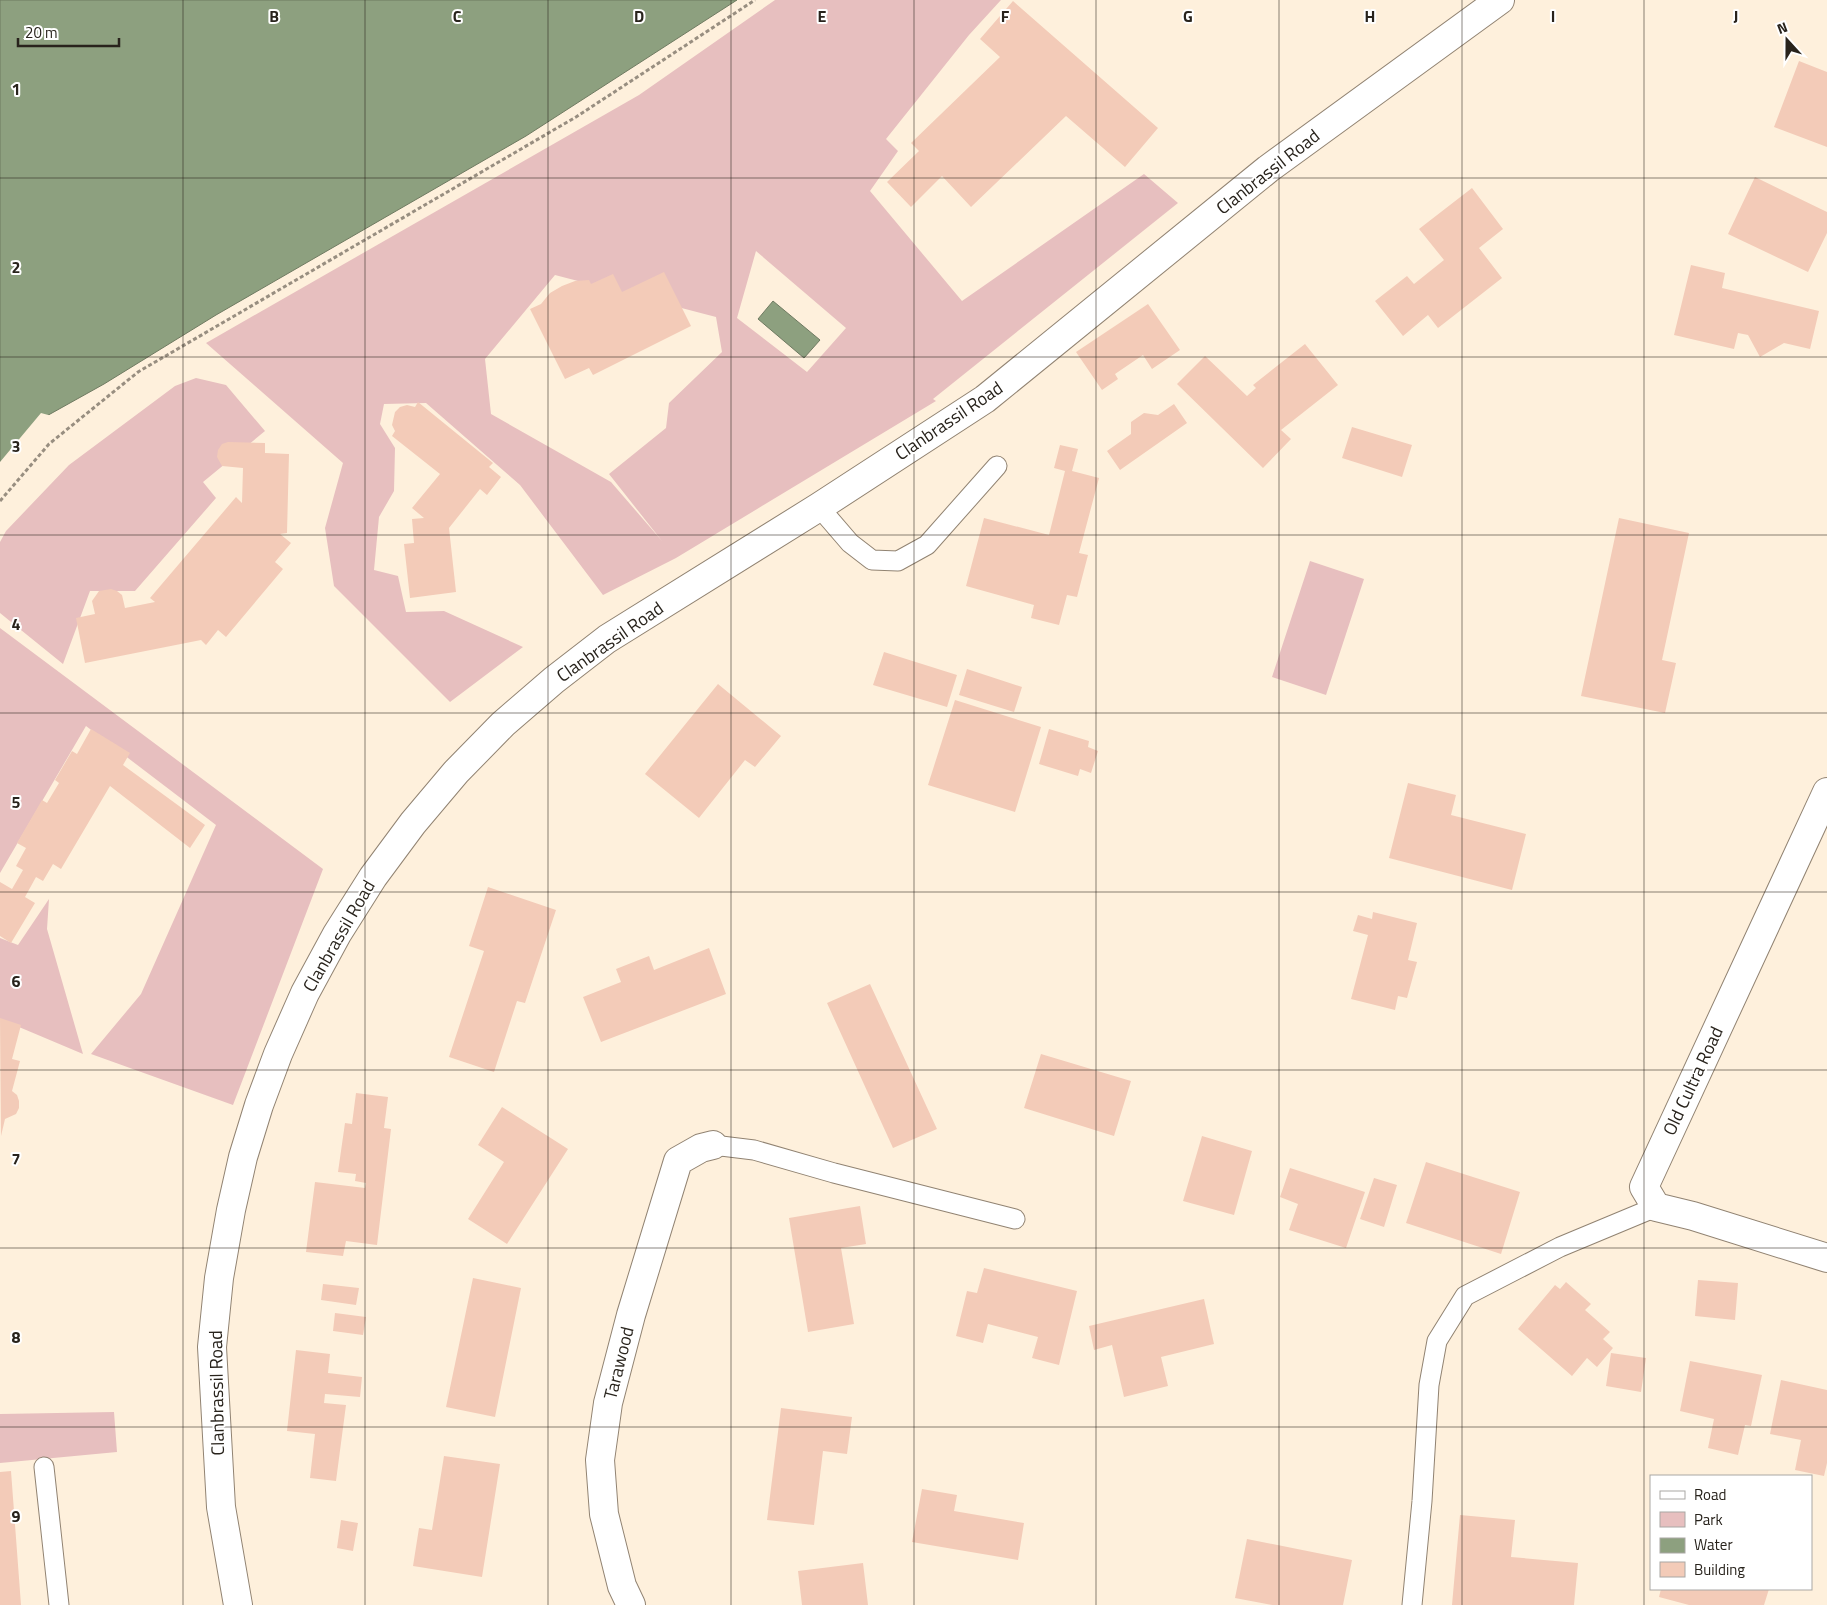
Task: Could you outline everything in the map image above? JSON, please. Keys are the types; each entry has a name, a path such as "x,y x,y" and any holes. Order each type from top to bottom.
{"street":[{"name":"Clanbrassil Road","path":"238,1605 221,1507 212,1347 219,1278 231,1210 243,1157 259,1105 278,1054 305,993 337,934 373,877 401,838 456,772 503,724 554,680 607,639 819,507 985,399 1268,169 1500,0"},
{"name":"Old Cultra Road","path":"1656,1207 1644,1187 1827,792"},
{"name":"Tarawood","path":"631,1605 622,1586 604,1514 600,1460 608,1403 631,1315 678,1161 701,1148 713,1145"},
{"path":"1656,1207 1693,1216 1827,1258"}],"lane":[{"path":"819,507 850,544 872,560 898,561 927,545 997,466"},
{"path":"713,1145 754,1150 834,1173 1015,1219"},
{"path":"1412,1605 1422,1500 1428,1385 1437,1341 1465,1296 1560,1247 1656,1207"},
{"path":"44,1467 58,1605"}],"path":[{"path":"0,501 49,444 138,372 576,117 755,0"}],"green space":[{"path":"775,0 1001,0 969,35 886,139 898,151 870,191 962,301 1144,174 1178,203 933,399 936,401 676,558 603,595 520,485 426,403 384,404 380,424 395,448 394,491 379,517 374,570 398,576 406,612 444,611 523,647 450,702 334,586 325,528 343,463 206,343 639,95","holes":["756,251 846,328 807,372 737,318","555,275 716,317 722,352 669,403 666,428 609,474 662,541 611,482 491,414 485,359"]},
{"path":"196,378 226,385 265,431 203,482 216,498 135,591 90,591 63,664 0,613 0,542 6,531 69,465 175,386"},
{"path":"1310,561 1364,579 1326,695 1272,677"},
{"path":"0,628 323,869 233,1105 91,1054 141,994 216,825 86,726 0,873"},
{"path":"49,899 47,929 83,1054 0,1019 0,938 18,945"},
{"path":"114,1412 117,1452 0,1463 0,1414"}],"water":[{"path":"0,0 737,0 526,136 216,315 104,384 43,418 0,465"},
{"path":"773,301 820,340 804,358 758,319"}],"pier":[{"path":"41,413 52,416 44,420 0,467 0,462"}],"building":[{"path":"1013,1 1158,128 1125,167 1066,116 971,207 942,176 911,207 887,182 919,151 911,143 1000,57 980,39"},
{"path":"1799,61 1827,72 1827,147 1774,127"},
{"path":"1755,177 1827,212 1827,233 1808,272 1728,234"},
{"path":"1472,188 1503,229 1479,248 1502,278 1438,328 1428,315 1403,336 1375,301 1407,276 1414,284 1444,260 1419,229"},
{"path":"1691,265 1725,273 1722,288 1819,311 1810,349 1784,343 1760,357 1748,335 1738,333 1734,349 1674,335"},
{"path":"664,272 691,326 593,375 589,368 565,379 530,309 541,304 550,293 575,281 589,280 591,284 613,274 622,292"},
{"path":"1148,304 1180,350 1152,369 1143,355 1115,374 1118,379 1102,390 1076,352"},
{"path":"1305,344 1338,385 1281,430 1291,439 1263,468 1177,384 1205,356 1247,396 1256,388 1253,385"},
{"path":"418,402 493,463 489,467 501,477 487,495 480,489 449,528 456,592 410,598 404,544 414,543 412,519 424,518 412,508 440,474 392,436 395,431 392,425 395,412 400,407 407,405 415,407"},
{"path":"1174,404 1187,423 1120,470 1107,451 1131,434 1131,422 1144,413 1158,415"},
{"path":"1352,427 1412,445 1402,477 1342,458"},
{"path":"228,442 265,443 265,453 289,454 287,533 280,534 291,543 275,562 283,569 226,637 218,630 206,645 201,640 85,663 76,618 95,614 92,601 99,591 111,589 117,591 122,595 125,608 155,602 150,598 236,497 242,503 243,468 222,466 217,457 218,450 222,444"},
{"path":"1060,445 1078,449 1072,471 1099,478 1079,553 1088,555 1077,597 1067,595 1059,625 1031,618 1034,605 966,586 984,518 1049,535 1065,471 1054,468"},
{"path":"1619,518 1689,533 1662,660 1676,663 1665,713 1581,696"},
{"path":"884,652 957,675 947,707 873,685"},
{"path":"967,669 1022,687 1014,712 959,695"},
{"path":"718,684 781,736 755,767 745,760 699,818 645,774"},
{"path":"955,700 1041,727 1015,812 928,785"},
{"path":"91,729 130,753 123,765 205,825 190,848 110,786 61,869 53,864 43,881 36,877 25,897 35,903 11,943 0,936 0,882 12,889 23,870 16,866 26,848 17,843 42,800 47,803 59,783 55,780 72,751 77,754"},
{"path":"1049,729 1089,741 1088,747 1098,751 1091,773 1080,769 1078,776 1039,764"},
{"path":"1408,783 1456,795 1451,815 1526,834 1512,890 1389,858"},
{"path":"488,887 556,910 525,1003 517,1001 494,1072 449,1057 484,951 469,946"},
{"path":"1373,912 1417,923 1408,960 1417,962 1407,998 1398,996 1395,1010 1351,999 1368,935 1353,931 1358,915 1372,919"},
{"path":"709,948 726,994 601,1042 583,997 621,982 616,969 649,956 654,970"},
{"path":"870,984 937,1129 893,1148 827,1003"},
{"path":"0,1018 21,1025 12,1059 20,1061 12,1091 17,1095 19,1108 16,1114 5,1119 1,1136"},
{"path":"1041,1054 1131,1081 1114,1136 1024,1108"},
{"path":"356,1093 388,1097 384,1128 391,1129 377,1245 346,1241 343,1256 306,1252 315,1182 365,1188 366,1183 355,1181 356,1174 338,1172 345,1123 352,1124"},
{"path":"502,1107 568,1149 507,1244 468,1219 504,1162 478,1145"},
{"path":"1202,1136 1252,1151 1234,1215 1183,1201"},
{"path":"1426,1162 1520,1192 1501,1254 1406,1223"},
{"path":"1290,1168 1365,1192 1346,1248 1289,1230 1298,1204 1280,1197"},
{"path":"1374,1178 1397,1185 1384,1227 1360,1219"},
{"path":"860,1206 866,1244 841,1248 854,1324 808,1332 789,1218"},
{"path":"984,1268 1077,1291 1059,1365 1032,1358 1038,1337 988,1324 983,1343 956,1336 967,1291 977,1293"},
{"path":"473,1278 521,1288 495,1417 446,1407"},
{"path":"1698,1280 1738,1283 1735,1320 1695,1316"},
{"path":"1566,1282 1591,1304 1585,1310 1610,1332 1603,1339 1613,1348 1597,1367 1587,1358 1572,1376 1518,1329 1555,1285 1560,1289"},
{"path":"323,1284 359,1288 356,1305 321,1300"},
{"path":"1204,1299 1214,1344 1161,1357 1168,1386 1124,1397 1112,1345 1094,1350 1089,1326"},
{"path":"335,1313 366,1317 363,1335 333,1331"},
{"path":"296,1350 330,1354 328,1373 362,1377 360,1397 325,1394 324,1403 346,1405 336,1481 310,1478 315,1434 287,1431"},
{"path":"1611,1353 1646,1358 1641,1392 1606,1386"},
{"path":"1690,1361 1762,1375 1751,1426 1745,1425 1738,1455 1708,1448 1714,1419 1680,1411"},
{"path":"1781,1380 1827,1390 1827,1463 1824,1476 1795,1470 1801,1440 1770,1434"},
{"path":"781,1408 852,1417 847,1454 823,1451 814,1525 767,1520"},
{"path":"444,1456 500,1464 482,1577 413,1566 419,1528 432,1530"},
{"path":"11,1471 21,1605 0,1605 0,1472"},
{"path":"922,1489 957,1495 954,1511 1024,1523 1018,1560 912,1542"},
{"path":"1460,1515 1515,1520 1511,1557 1578,1563 1574,1605 1452,1605"},
{"path":"341,1520 358,1523 353,1551 337,1548"},
{"path":"1247,1539 1352,1560 1343,1605 1272,1605 1235,1598"},
{"path":"863,1563 868,1605 802,1605 798,1571"},
{"path":"1661,1590 1769,1590 1764,1605 1689,1605 1659,1597"}]}
